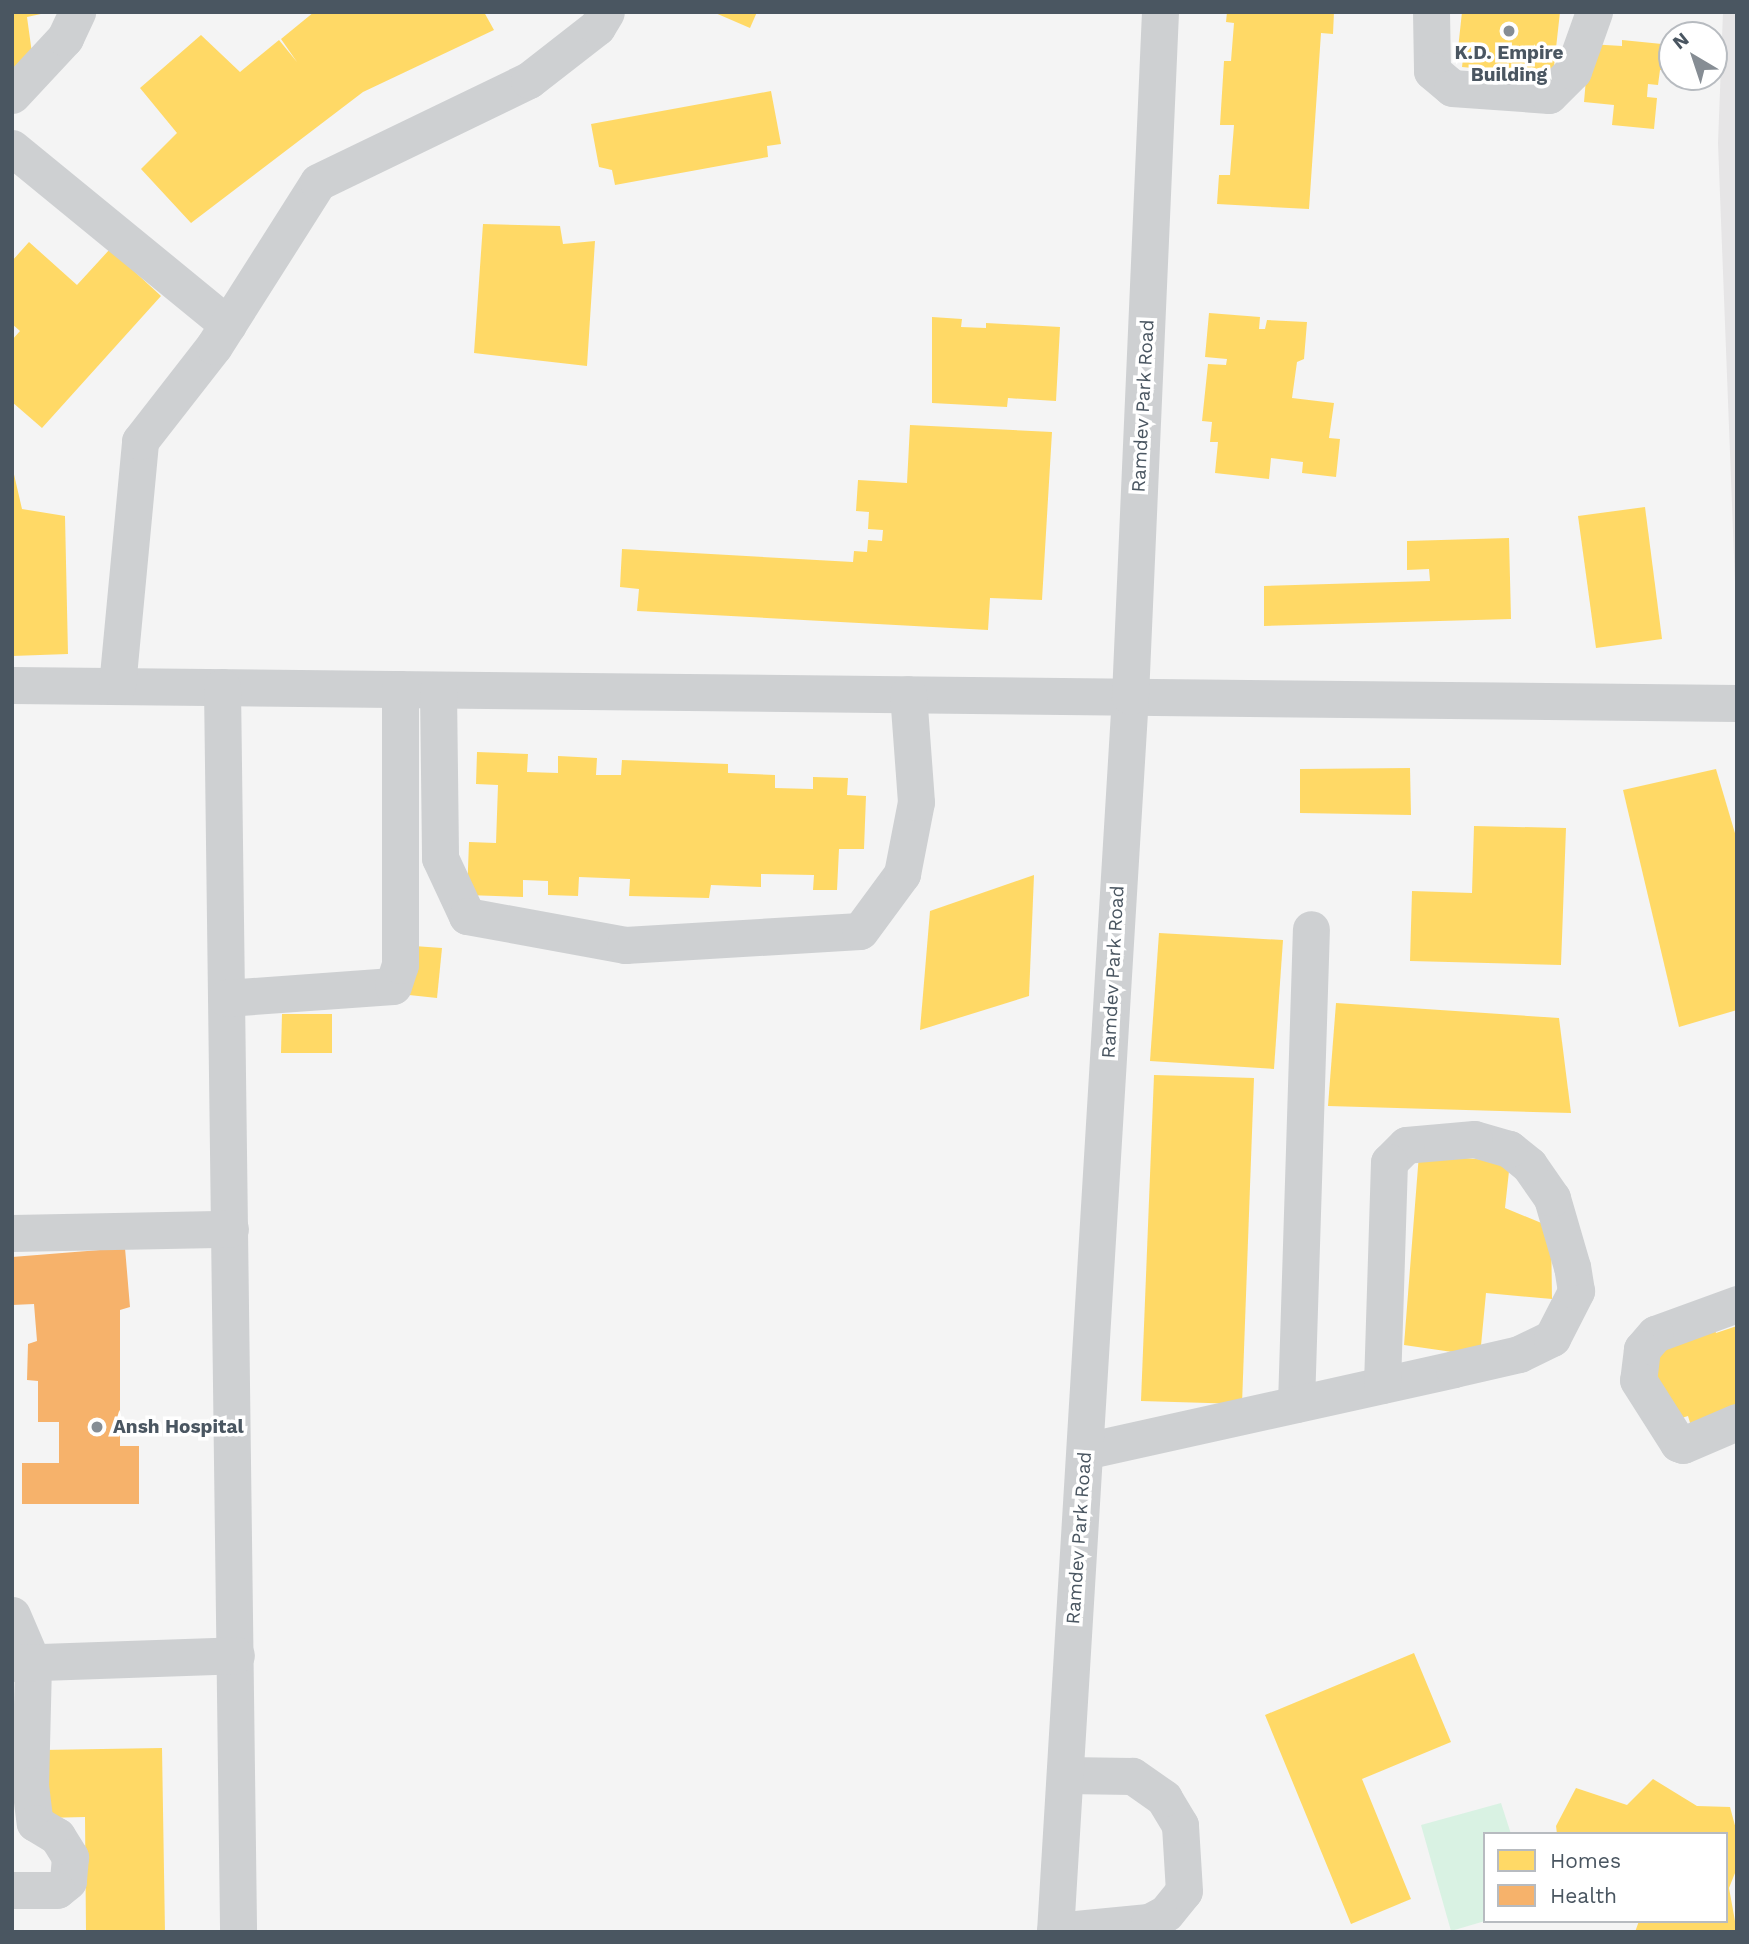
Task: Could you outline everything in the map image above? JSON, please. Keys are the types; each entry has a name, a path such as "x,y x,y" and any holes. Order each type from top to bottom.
{"street":[{"path":"12,95 65,38 76,12"},
{"path":"117,686 140,441 228,326 318,182 529,80 597,27 606,12"},
{"name":"Ramdev Park Road","path":"1055,1931 1130,696 1160,12"},
{"path":"1432,12 1432,71 1452,88 1549,95 1573,71 1594,12"},
{"path":"12,148 228,326"},
{"path":"12,685 1737,703"},
{"path":"222,687 238,1932"},
{"path":"226,998 393,986 400,965 400,689"},
{"path":"438,690 440,858 467,916 625,945 860,931 902,874 916,802 908,694"},
{"path":"1296,1404 1311,929"},
{"path":"1085,1451 1382,1385 1518,1354 1552,1338 1576,1292 1552,1198 1529,1165 1509,1149 1474,1139 1406,1145 1390,1162 1382,1385"},
{"path":"12,1233 230,1229"},
{"path":"1737,1304 1655,1334 1642,1349 1638,1380 1678,1443 1684,1446 1737,1422"},
{"path":"12,1615 23,1664 35,1823 57,1836 70,1857 68,1881 57,1890 12,1890"},
{"path":"23,1664 236,1655"},
{"path":"1055,1931 1149,1922 1166,1913 1184,1891 1180,1825 1164,1798 1132,1776 1065,1775"}],"shaded area":[{"path":"1723,12 1737,12 1737,634 1718,143 1720,91 1728,91 1728,21 1723,21"}],"green space":[{"path":"1501,1803 1510,1832 1483,1832 1483,1922 1451,1931 1421,1825"}],"building: Homes":[{"path":"12,12 50,12 27,17 34,68 12,71"},
{"path":"314,12 484,12 494,30 363,92 191,223 141,169 177,133 140,88 201,35 240,72 279,40 297,62 281,39"},
{"path":"713,12 757,12 750,28"},
{"path":"1227,12 1334,12 1333,34 1321,33 1309,209 1217,204 1219,175 1230,175 1234,125 1220,125 1224,61 1231,61 1234,23 1226,22"},
{"name":"K.D. Empire Building","path":"1462,12 1560,12 1553,75 1462,67 1464,50 1458,49"},
{"path":"1622,40 1658,44 1658,85 1648,84 1647,97 1657,98 1654,129 1612,125 1614,105 1584,102 1589,44 1622,46"},
{"path":"771,91 781,144 767,146 768,157 615,185 612,170 599,167 591,124"},
{"path":"483,224 560,226 563,244 595,241 587,366 474,353"},
{"path":"29,242 77,285 110,249 161,296 42,428 12,402 12,340 20,331 12,324 12,261"},
{"path":"1209,313 1260,317 1259,329 1265,329 1267,320 1307,322 1304,359 1297,362 1292,398 1334,403 1329,438 1340,439 1336,477 1302,473 1303,462 1271,458 1269,479 1215,473 1218,442 1210,442 1212,422 1202,421 1208,364 1226,365 1227,359 1205,357"},
{"path":"932,317 962,319 961,327 986,328 986,323 1060,327 1056,401 1008,398 1007,407 932,403"},
{"path":"910,425 1052,432 1042,600 990,598 988,630 637,611 639,589 620,587 622,549 853,562 854,551 867,552 868,540 882,541 883,530 868,529 869,512 856,511 858,480 907,483"},
{"path":"13,470 22,509 65,516 68,654 12,656"},
{"path":"1645,507 1662,639 1596,648 1578,516"},
{"path":"1509,538 1511,619 1264,626 1264,586 1430,581 1429,569 1407,570 1407,541"},
{"path":"477,752 528,754 527,772 558,773 558,756 597,758 596,775 621,775 622,760 728,764 728,773 775,775 775,788 813,789 813,777 848,778 847,795 866,796 864,849 839,849 837,890 813,890 814,875 761,874 761,887 711,885 709,898 629,896 630,879 579,877 578,896 548,895 548,881 523,880 523,897 467,895 469,842 496,843 498,785 476,784"},
{"path":"1410,768 1411,815 1300,813 1300,769"},
{"path":"1716,769 1737,840 1737,1010 1679,1027 1623,790"},
{"path":"1474,826 1566,828 1561,965 1410,961 1412,891 1472,893"},
{"path":"1034,875 1029,996 920,1030 930,911"},
{"path":"1159,933 1283,940 1274,1069 1150,1061"},
{"path":"414,946 442,948 437,998 409,995"},
{"path":"1336,1003 1559,1018 1571,1113 1328,1106"},
{"path":"282,1014 332,1014 332,1053 281,1053"},
{"path":"1154,1075 1254,1078 1242,1404 1141,1401"},
{"path":"1419,1154 1510,1162 1505,1208 1551,1227 1552,1299 1486,1293 1480,1356 1404,1345"},
{"path":"1712,1320 1716,1333 1737,1326 1737,1417 1693,1433 1688,1416 1669,1422 1649,1350"},
{"path":"1414,1653 1451,1742 1362,1779 1411,1899 1351,1924 1265,1715"},
{"path":"162,1748 165,1932 86,1932 85,1817 44,1818 42,1750"},
{"path":"1653,1779 1697,1806 1730,1807 1737,1833 1737,1868 1729,1888 1737,1932 1635,1932 1638,1923 1728,1923 1728,1832 1557,1832 1556,1826 1576,1788 1627,1805"}],"building: Health":[{"path":"125,1248 130,1307 120,1310 120,1446 139,1446 139,1504 22,1504 22,1463 59,1463 59,1422 38,1422 38,1381 27,1380 28,1344 37,1341 34,1304 12,1305 12,1257"}],"place":[{"name":"K.D. Empire Building","path":"1509,31"},
{"name":"Ansh Hospital","path":"97,1427"}]}
